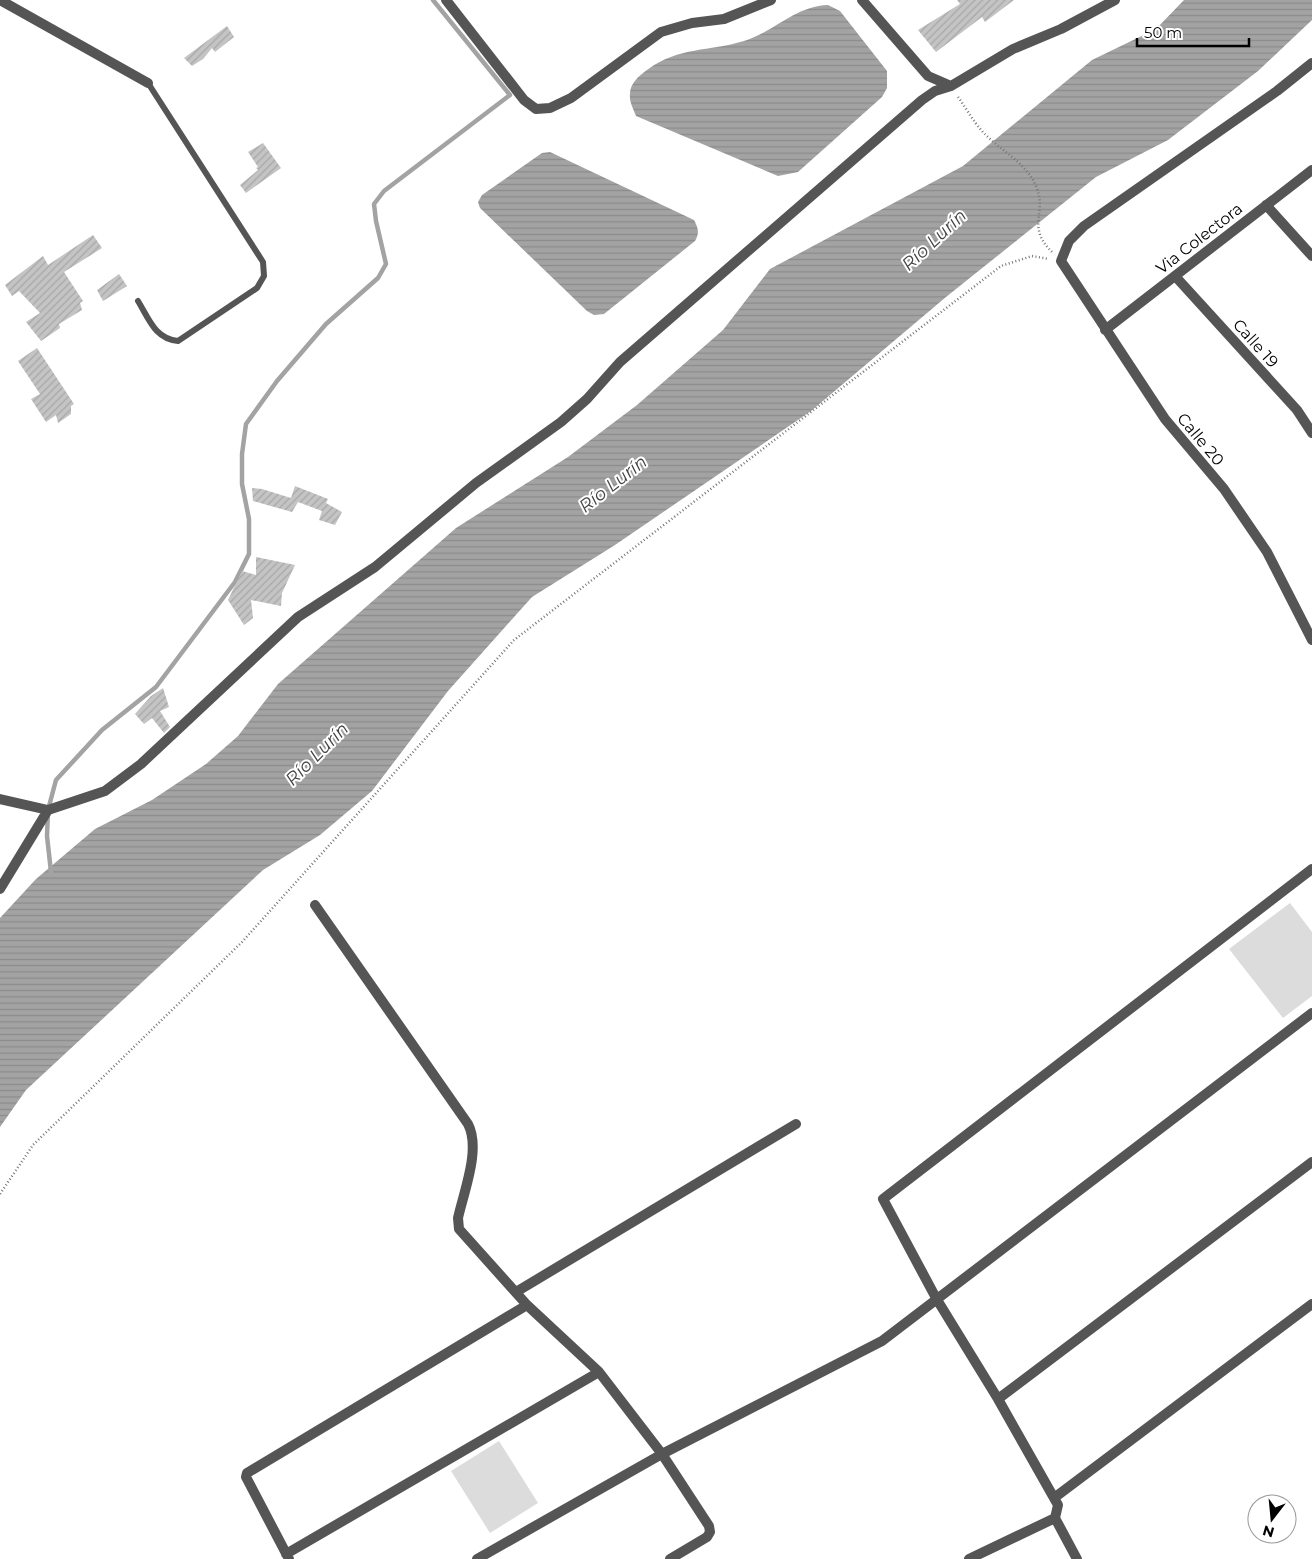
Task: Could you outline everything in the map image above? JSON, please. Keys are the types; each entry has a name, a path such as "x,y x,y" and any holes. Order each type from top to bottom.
{"street":[{"path":"0,0 148,83"},
{"path":"446,0 524,100 536,109 550,108 571,98 661,32 692,23 724,19 771,0"},
{"path":"862,0 928,76 951,86"},
{"path":"0,799 48,810 105,791 141,764 298,617 375,567 476,483 561,422 587,399 620,362 922,100 935,91 951,86 1013,49 1061,29 1114,0"},
{"path":"1061,261 1069,241 1084,226 1277,91 1312,63"},
{"name":"Via Colectora","path":"1105,330 1312,170"},
{"path":"1266,205 1312,256"},
{"name":"Calle 20","path":"1061,261 1165,419 1224,489 1267,552 1312,640"},
{"name":"Calle 19","path":"1175,276 1297,410 1312,434"},
{"path":"0,889 48,810"},
{"path":"970,1559 1055,1518 1059,1509 998,1399 936,1298 883,1202 885,1196 1312,869"},
{"path":"315,905 468,1124 473,1134 473,1149 458,1225 527,1305 599,1372 662,1454 710,1528 707,1537 670,1559"},
{"path":"477,1559 662,1454 871,1348 1312,1013"},
{"path":"516,1292 796,1124"},
{"path":"998,1399 1312,1162"},
{"path":"1054,1498 1312,1304"},
{"path":"527,1305 247,1473 246,1477 288,1556 599,1372"},
{"path":"1055,1518 1077,1559"}],"lane":[{"path":"138,301 158,333 166,340 178,341 257,288 264,276 263,262 148,83"}],"path":[{"path":"951,86 982,131 1018,162 1036,185 1040,203 1038,226 1042,242 1061,261"},
{"path":"0,1194 33,1145 242,942 514,640 1001,266 1032,256 1061,261"}],"shaded area":[{"path":"1290,903 1312,932 1312,996 1283,1018 1229,949"},
{"path":"499,1441 538,1503 490,1533 451,1471"}],"water":[{"name":"Río Lurín","path":"1184,0 1312,0 1312,20 1258,71 1168,140 1096,177 946,297 811,411 615,545 532,597 448,691 372,791 320,835 263,870 26,1090 0,1127 0,918 36,879 95,829 152,800 206,764 238,736 278,684 456,528 568,457 637,405 723,330 770,269 963,166 1092,60 1156,29"},
{"path":"828,5 840,11 887,71 887,88 882,97 798,172 778,176 636,116 630,100 630,90 641,75 659,62 683,53 744,41 765,32 795,14 816,6"},
{"path":"550,152 694,220 697,228 698,235 695,241 604,314 594,315 587,311 480,208 478,202 482,195 542,153"}],"building":[{"path":"957,0 1014,0 985,22 982,17 936,52 918,30 960,4"},
{"path":"227,26 234,37 215,52 212,48 203,59 192,66 184,58"},
{"path":"263,143 281,168 246,193 240,185 258,170 248,152"},
{"path":"93,235 102,248 64,272 83,301 80,303 82,310 59,324 60,328 41,341 26,322 40,313 19,291 12,296 5,285 43,256 48,265"},
{"path":"119,274 127,286 103,301 97,290"},
{"path":"37,348 74,404 71,406 71,414 58,423 56,415 46,422 31,399 40,394 18,361"},
{"path":"295,486 328,499 326,503 342,512 335,525 319,520 322,511 298,502 292,512 253,501 252,488 262,489 291,498"},
{"path":"256,557 295,565 282,593 281,606 251,600 253,618 244,625 228,600 242,571 256,575"},
{"path":"163,688 169,707 160,711 170,727 164,733 152,718 144,724 135,714 151,696"}],"waterway":[{"path":"51,872 47,836 48,810 56,780 102,730 156,687 235,582 249,554 249,519 242,484 242,454 246,424 277,381 326,324 378,278 386,264 374,204 384,191 510,95 433,0"}]}
